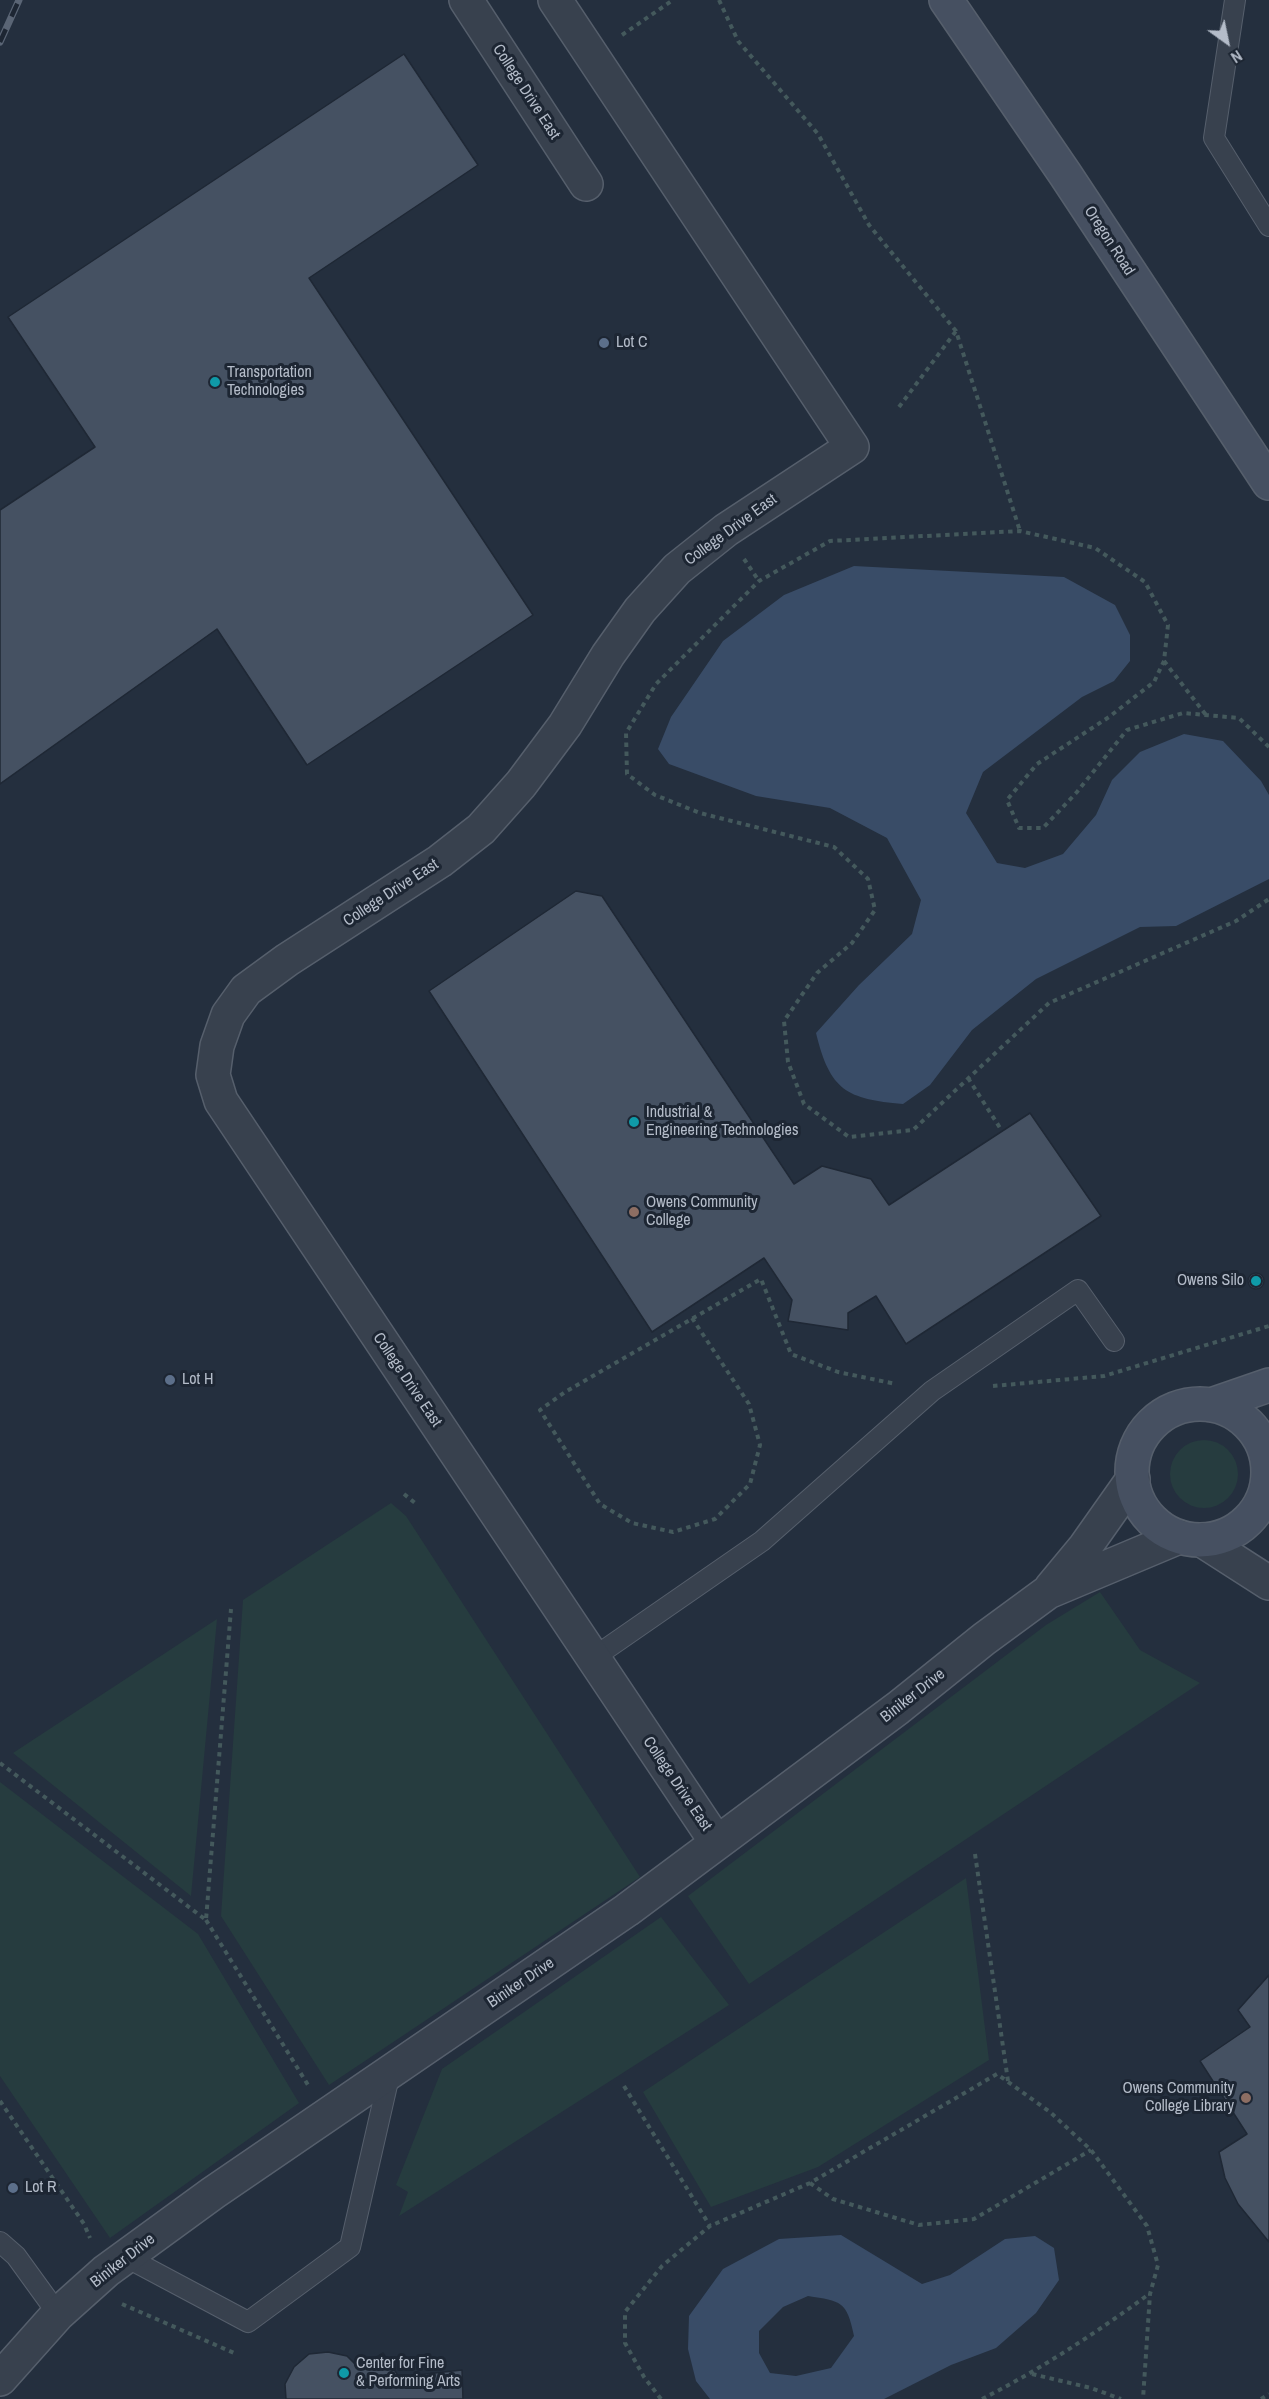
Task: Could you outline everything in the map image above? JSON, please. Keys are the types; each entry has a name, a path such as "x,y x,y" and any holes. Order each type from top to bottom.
{"main road":[{"name":"Oregon Road","path":"946,0 1065,174 1269,483"},
{"path":"1211,1405 1269,1385"},
{"path":"1189,1405 1211,1405 1232,1412 1248,1422 1262,1443 1268,1477 1258,1508 1244,1524 1224,1536 1190,1538 1159,1526 1143,1510 1134,1489 1132,1466 1137,1445 1150,1426 1168,1412 1189,1405"}],"street":[{"name":"College Drive East","path":"466,0 586,184"},
{"name":"College Drive East","path":"555,0 852,447 726,530 677,569 640,610 608,655 566,725 521,784 481,829 440,861 287,960 246,990 228,1015 217,1046 213,1074 222,1101 717,1843"},
{"name":"Biniker Drive","path":"0,2379 58,2314 106,2271 213,2193 627,1910 898,1708 984,1639 1048,1592 1085,1547 1133,1479"},
{"name":"Biniker Drive","path":"1048,1592 1190,1538"},
{"path":"1190,1538 1269,1582"}],"lane":[{"path":"1235,0 1214,138 1269,226"},
{"path":"593,1658 762,1541 932,1391 1078,1290 1114,1341"},
{"path":"126,2257 248,2322 350,2247 390,2072"},
{"path":"0,2242 16,2256 58,2314"}],"path":[{"path":"591,56 673,0"},
{"path":"719,0 738,41 818,134 869,225 956,331 1020,531"},
{"path":"899,407 956,331"},
{"path":"1269,747 1239,718 1183,713 1127,730 1077,792 1043,828 1019,828 1007,800 1037,764 1109,717 1154,682 1164,661 1168,625 1144,582 1095,548 1020,531 830,542 759,581 656,684 626,733 627,774 656,795 700,813 834,847 868,879 875,910 852,943 817,973 784,1021 788,1062 804,1104 849,1137 912,1130 1049,1003 1236,921 1269,899"},
{"path":"1164,661 1206,715"},
{"path":"968,1078 1002,1131"},
{"path":"692,1318 750,1404 760,1445 750,1484 715,1519 673,1533 632,1523 600,1504 540,1410 565,1392 692,1318"},
{"path":"404,1494 415,1503"},
{"path":"206,1920 231,1609"},
{"path":"0,1763 206,1920 327,2115"},
{"path":"975,1854 1008,2082"},
{"path":"661,2399 644,2377 625,2343 626,2312 662,2266 710,2226 810,2183 997,2074 1050,2112 1091,2151 1147,2226 1158,2265 1150,2294 1143,2399"},
{"path":"624,2086 710,2226"},
{"path":"810,2183 833,2199 919,2225 974,2219 1091,2151"},
{"path":"982,2399 1031,2374 1104,2328 1150,2294"},
{"path":"1031,2374 1091,2388 1121,2399"},
{"path":"1261,2399 1269,2394"}],"green space":[{"path":"1204,1440 1217,1443 1228,1450 1235,1461 1238,1474 1235,1487 1228,1498 1217,1505 1204,1508 1191,1505 1180,1498 1173,1487 1170,1474 1173,1461 1180,1450 1191,1443"},
{"path":"391,1503 406,1516 640,1877 329,2085 221,1916 243,1600"},
{"path":"1100,1592 1140,1650 1200,1683 749,1984 688,1896 1046,1625"},
{"path":"217,1619 191,1896 13,1753"},
{"path":"0,1782 198,1934 299,2103 110,2238 0,2076"},
{"path":"966,1878 989,2060 818,2167 711,2207 643,2092"},
{"path":"661,1917 729,2005 399,2216 408,2192 396,2185 442,2069"}],"water":[{"path":"854,566 1064,577 1115,605 1130,635 1130,661 1114,681 1082,697 983,772 966,813 997,863 1025,868 1063,854 1096,815 1112,780 1140,752 1184,734 1223,741 1261,781 1269,795 1269,879 1176,926 1140,927 1036,979 972,1030 930,1085 903,1104 868,1099 844,1088 835,1080 828,1068 816,1033 859,985 912,934 921,900 887,838 830,808 756,796 669,764 658,749 671,717 723,641 784,595"},
{"path":"841,2235 922,2284 950,2275 1005,2239 1035,2236 1054,2248 1059,2280 1036,2313 996,2348 951,2365 884,2399 710,2399 696,2381 688,2349 689,2316 723,2269 779,2239","holes":["808,2296 835,2302 845,2309 854,2336 831,2368 796,2376 770,2373 759,2353 759,2331 783,2307"]}],"building":[{"name":"Transportation Technologies","path":"404,54 478,165 309,278 533,615 307,765 217,629 0,784 0,510 95,447 8,317"},
{"name":"Industrial & Engineering Technologies","path":"576,891 602,896 794,1184 822,1166 871,1179 889,1205 1030,1113 1101,1216 906,1344 876,1296 848,1313 848,1330 788,1321 792,1300 764,1258 652,1332 429,991"},
{"name":"Owens Silo","path":"1253,1273 1259,1273 1264,1281 1262,1287 1253,1289 1248,1284 1248,1278"},
{"name":"Owens Community College Library","path":"1269,1975 1269,2242 1238,2204 1225,2178 1219,2152 1247,2134 1200,2061 1250,2027 1238,2010"},
{"name":"Center for Fine & Performing Arts","path":"328,2352 347,2356 359,2368 383,2353 399,2377 462,2370 463,2399 286,2399 285,2384 294,2367 309,2354"}],"railway":[{"path":"0,42 19,0"}],"place":[{"name":"Lot C","path":"604,343"},
{"name":"Transportation Technologies","path":"215,382"},
{"name":"Industrial & Engineering Technologies","path":"634,1122"},
{"name":"Owens Community College","path":"634,1212"},
{"name":"Owens Silo","path":"1256,1281"},
{"name":"Lot H","path":"170,1380"},
{"name":"Owens Community College Library","path":"1246,2098"},
{"name":"Lot R","path":"13,2188"},
{"name":"Center for Fine & Performing Arts","path":"344,2373"}]}
